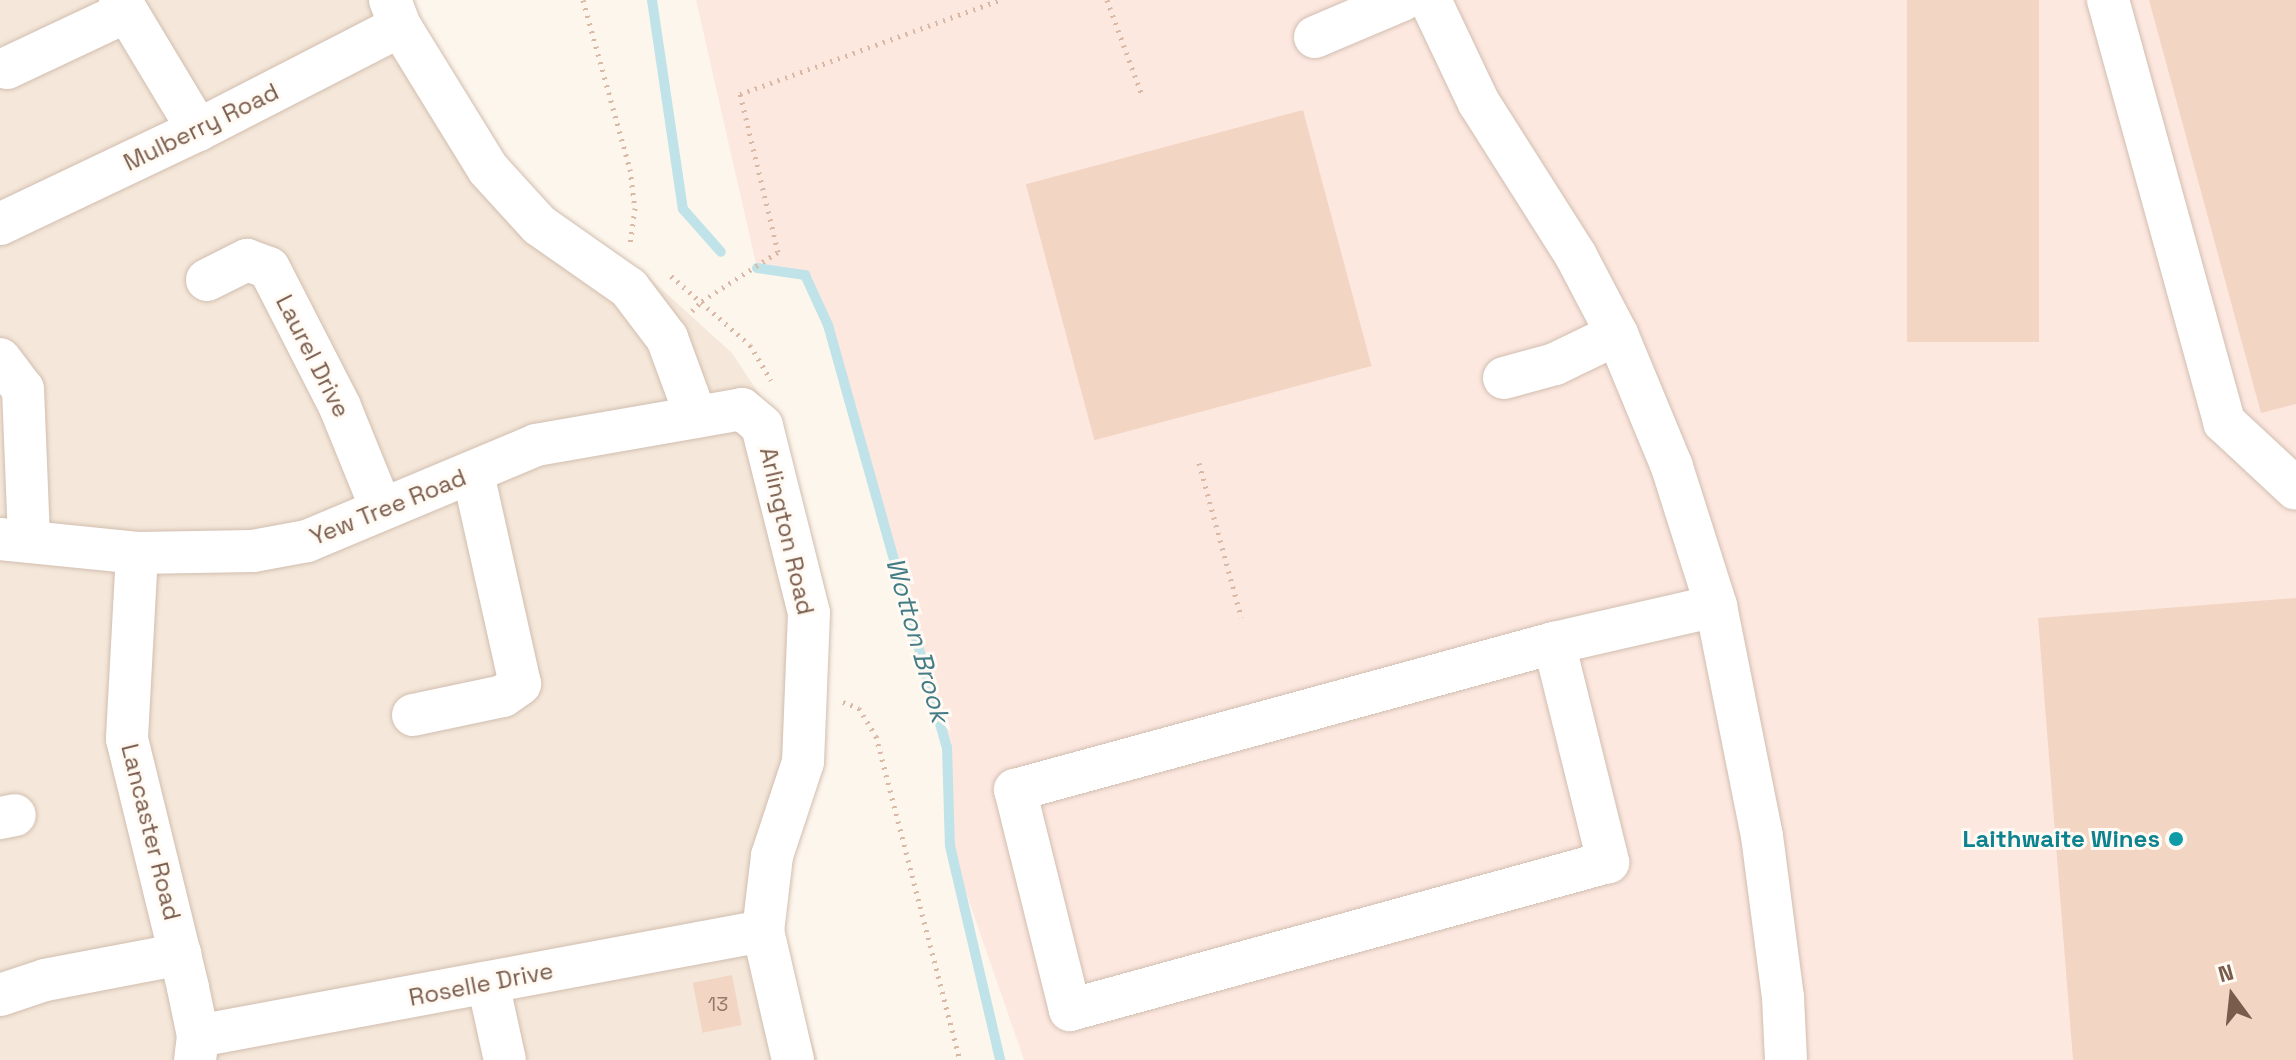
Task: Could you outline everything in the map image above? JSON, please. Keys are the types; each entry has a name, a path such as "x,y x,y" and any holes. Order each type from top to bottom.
{"street":[{"path":"1315,37 1402,0"},
{"path":"1430,0 1479,103 1576,256 1617,334 1672,467 1716,606 1762,836 1783,997 1786,1060"},
{"path":"2108,0 2224,422 2296,489"},
{"path":"7,68 123,6 198,130"},
{"path":"395,13 488,169 539,225 629,288 667,338 696,417"},
{"name":"Mulberry Road","path":"0,224 198,130 395,13"},
{"name":"Laurel Drive","path":"207,280 247,260 269,268 340,407 381,508"},
{"path":"1504,378 1555,364 1617,334"},
{"path":"0,359 23,389 15,540"},
{"name":"Yew Tree Road","path":"15,540 137,553 253,551 307,541 536,445 742,409 762,426"},
{"name":"Arlington Road","path":"762,426 809,613 803,762 772,856 763,931 793,1060"},
{"path":"413,715 503,696 520,684 473,473"},
{"name":"Lancaster Road","path":"137,553 127,739 181,954 197,1048"},
{"path":"1554,643 1608,862 1070,1010 1015,790 1554,643 1716,606"},
{"name":"Roselle Drive","path":"197,1048 488,983 763,931"},
{"path":"0,995 45,980 181,954"},
{"path":"488,983 505,1060"}],"path":[{"path":"583,0 630,169 635,208 630,243"},
{"path":"667,338 702,301 778,252 740,94 999,0"},
{"path":"1107,0 1143,98"},
{"path":"618,238 642,253"},
{"path":"666,272 750,345 774,386"},
{"path":"1199,463 1241,617"},
{"path":"838,715 844,694"},
{"path":"842,702 859,708 876,736 960,1060"}],"shaded area":[{"path":"0,0 406,0 497,160 561,229 647,276 732,353 769,409 819,608 779,941 818,1060 0,1060"},
{"path":"696,0 2296,0 2296,1060 1024,1060 950,846 947,747 828,325 805,275 757,268"}],"building":[{"path":"1907,0 2039,0 2039,342 1907,342"},
{"path":"2149,0 2296,0 2296,404 2261,413"},
{"path":"1303,110 1372,366 1094,440 1026,184"},
{"name":"Laithwaite Wines","path":"2296,598 2296,1060 2073,1060 2038,618"},
{"path":"732,975 742,1025 702,1033 693,983"}],"waterway":[{"name":"Wotton Brook","path":"652,0 683,209 721,252"},
{"name":"Wotton Brook","path":"757,268 805,275 828,325 947,747 950,846 1000,1060"}],"place":[{"name":"Laithwaite Wines","path":"2176,839"}]}
